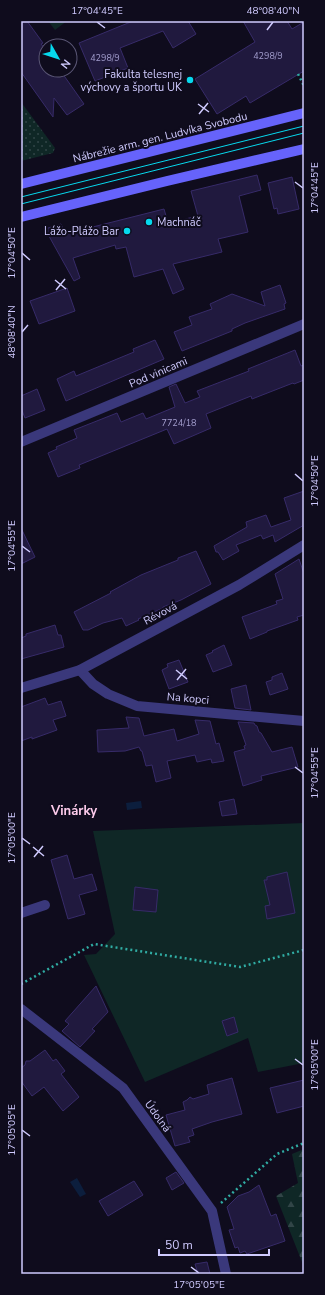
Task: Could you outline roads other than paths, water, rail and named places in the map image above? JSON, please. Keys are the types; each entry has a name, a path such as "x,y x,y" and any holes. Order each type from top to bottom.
{"main road":[{"name":"Nábrežie arm. gen. Ludvíka Svobodu","path":"21,184 304,113"},
{"path":"21,217 304,149"}],"street":[{"name":"Pod vinicami","path":"21,442 304,324"},
{"name":"Révová","path":"21,688 80,670 239,585 304,545"},
{"name":"Na kopci","path":"80,670 93,684 108,694 137,706 304,722"},
{"path":"21,913 45,905"},
{"name":"Údolná","path":"21,1009 123,1088 212,1211 226,1274"}],"water":[{"path":"141,801 142,808 127,810 126,803"},
{"path":"77,1178 86,1194 80,1197 70,1182"}],"tram line":[{"path":"21,197 304,126"},
{"path":"21,204 304,133"}],"place":[{"name":"Fakulta telesnej výchovy a športu UK","path":"190,80"},
{"name":"Machnáč","path":"149,222"},
{"name":"Lážo-Plážo Bar","path":"127,231"}],"district":[{"name":"Vinárky","path":"74,810"}]}
